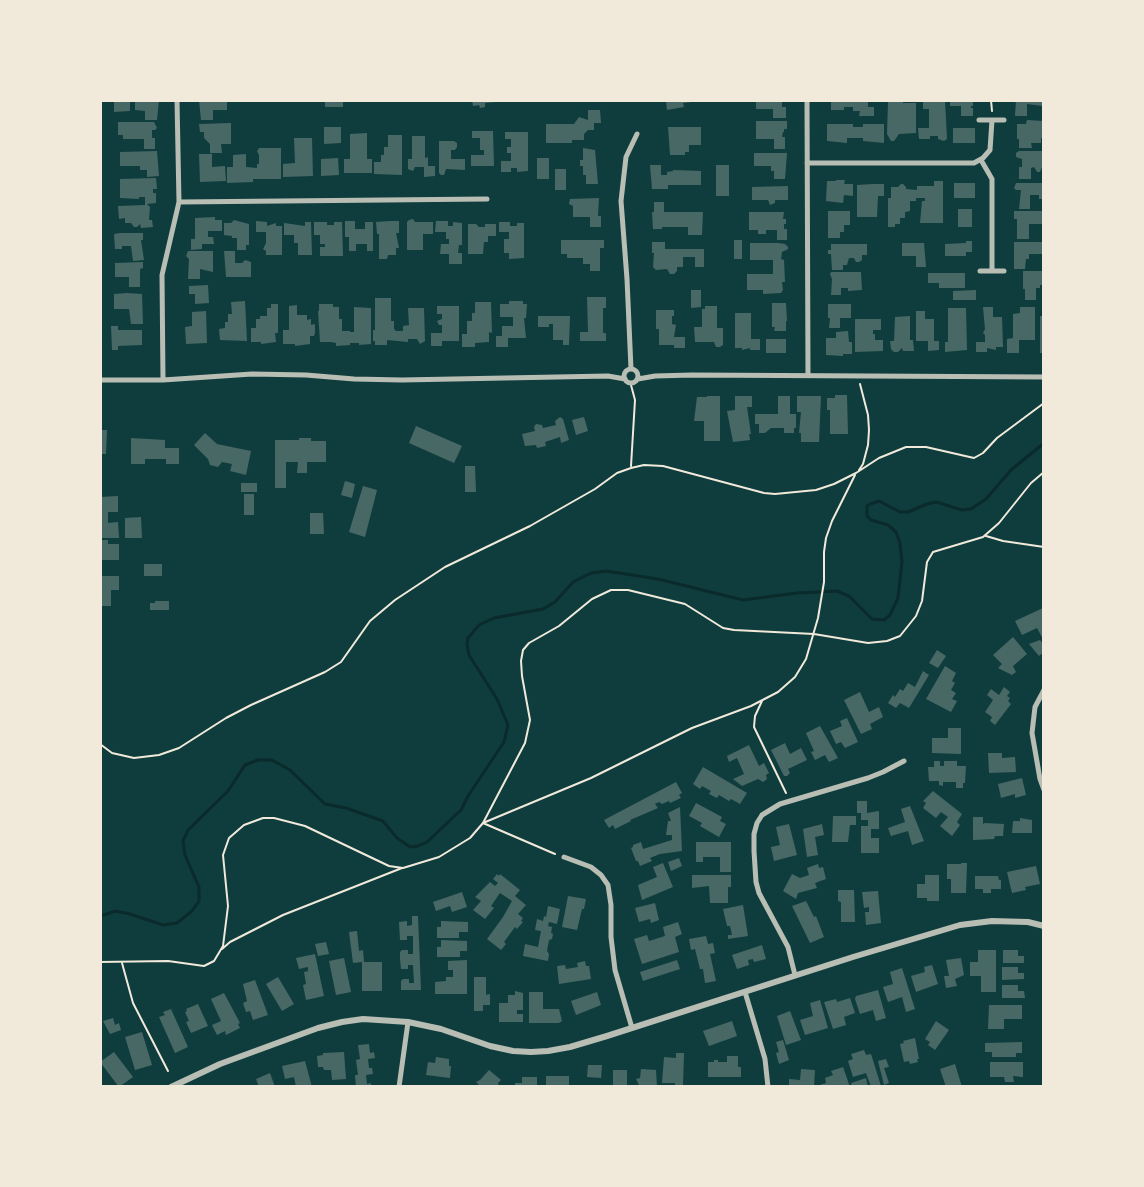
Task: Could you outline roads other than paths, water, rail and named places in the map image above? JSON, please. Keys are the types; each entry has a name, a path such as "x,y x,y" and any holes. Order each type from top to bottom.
{"street":[{"path":"163,380 162,275 179,202 177,100"},
{"path":"807,100 808,375"},
{"path":"979,120 1004,120"},
{"path":"807,163 968,163 981,160 990,148 992,120"},
{"path":"637,134 626,157 621,201 627,279 628,376 635,382 638,376"},
{"path":"981,160 992,179 992,271"},
{"path":"179,202 487,199"},
{"path":"980,271 1004,271"},
{"path":"100,380 163,380 252,374 402,380 808,375 1044,377"},
{"path":"1044,690 1035,707 1032,733 1044,790"},
{"path":"795,975 788,947 756,882 754,834 757,823 770,809 868,778 904,761"},
{"path":"564,857 591,867 608,885 615,970 632,1028"},
{"path":"174,1086 220,1064 342,1022 373,1019 408,1022 513,1051 570,1047 960,925 992,921 1028,922 1044,926"},
{"path":"745,992 765,1059 768,1087"},
{"path":"399,1087 408,1022"}],"waterway":[{"path":"100,916 116,911 163,925 177,923 192,911 199,901 199,887 185,855 183,841 188,830 228,791 245,765 258,760 272,760 290,770 325,804 383,821 397,838 410,847 427,842 461,810 504,742 508,725 497,699 469,655 468,638 479,625 494,618 543,609 555,602 573,582 591,573 606,571 658,579 743,600 837,591 849,596 872,619 884,620 898,598 902,562 900,543 896,532 888,525 867,516 867,506 879,501 900,512 908,512 936,502 962,510 971,509 986,499 1011,470 1044,443"}]}
